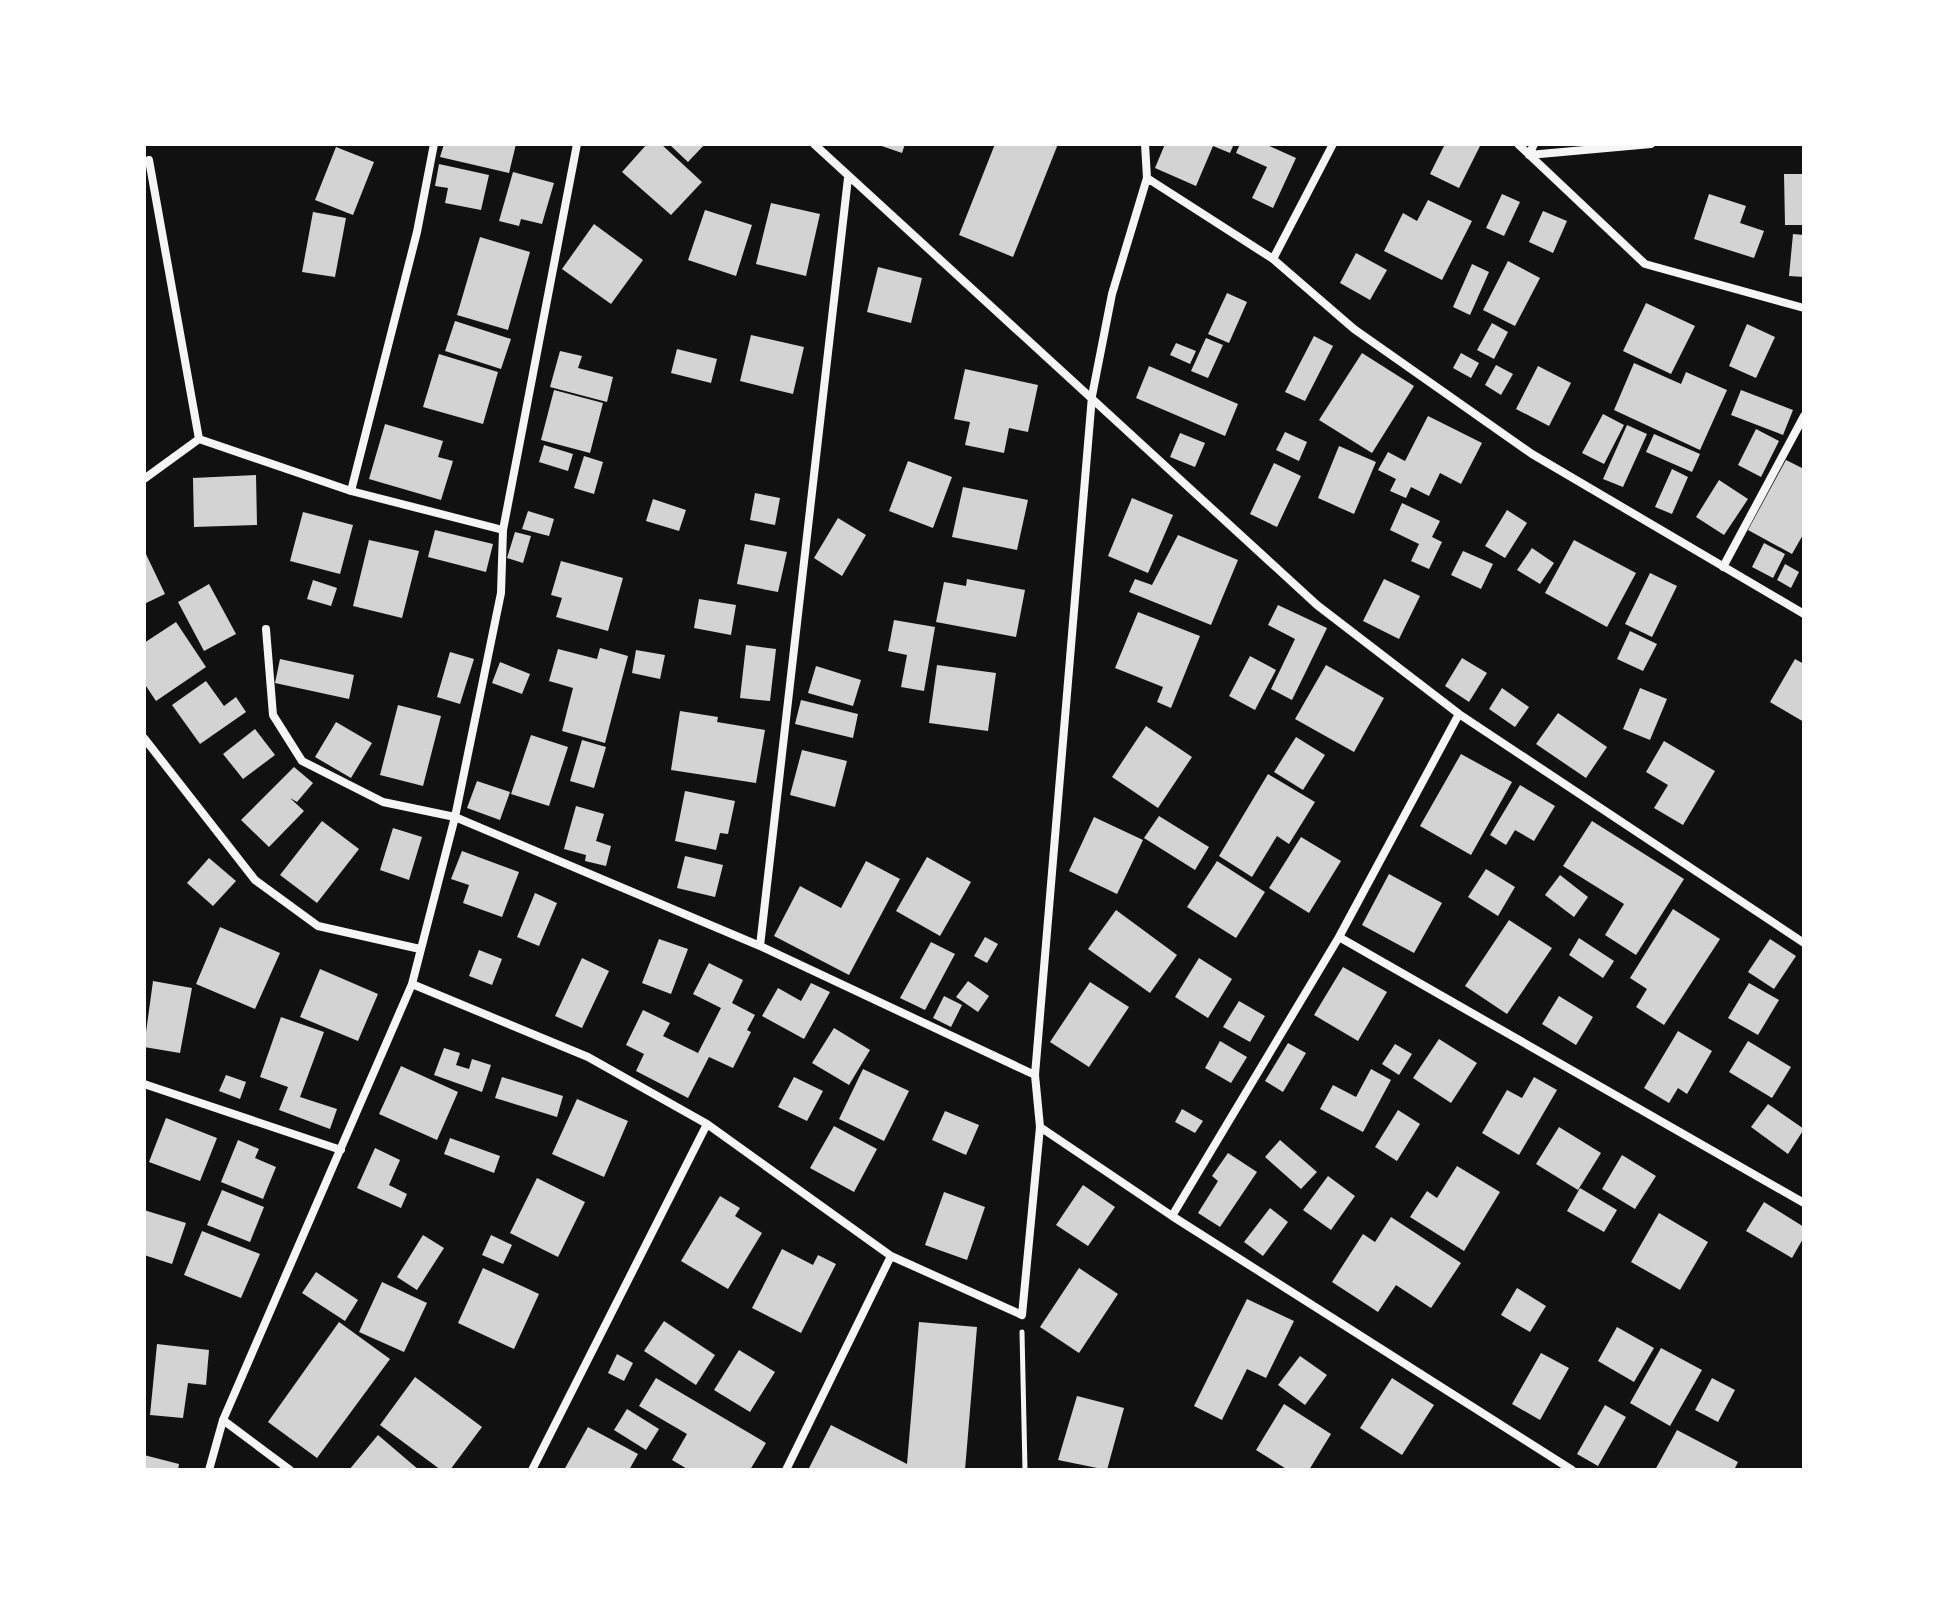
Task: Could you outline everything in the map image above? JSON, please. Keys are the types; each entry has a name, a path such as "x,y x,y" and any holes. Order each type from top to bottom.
{"street":[{"path":"351,491 417,232 434,144"},
{"path":"209,1470 223,1420 412,984 455,817 501,593 503,530 577,144"},
{"path":"814,144 1317,605 1459,714 1804,943"},
{"path":"412,984 588,1057 707,1124 891,1256 1022,1315 1040,1127 1035,1075 1092,396 1112,294 1147,178 1145,144"},
{"path":"1273,259 1333,144"},
{"path":"1518,144 1645,264 1804,308"},
{"path":"1529,155 1534,144"},
{"path":"1529,155 1651,144"},
{"path":"149,160 199,439"},
{"path":"760,946 848,178"},
{"path":"1147,178 1273,259 1354,329 1532,454 1804,614"},
{"path":"1723,567 1804,416"},
{"path":"199,439 351,491 503,530"},
{"path":"144,479 199,439"},
{"path":"266,629 273,715 302,761 383,802 455,817 760,946 1035,1075"},
{"path":"1172,1216 1339,937 1459,714"},
{"path":"144,738 255,880 318,926 420,949"},
{"path":"1339,937 1804,1203"},
{"path":"144,1084 341,1150"},
{"path":"532,1470 707,1124"},
{"path":"1040,1127 1172,1216 1572,1470"},
{"path":"786,1470 891,1256"},
{"path":"223,1420 290,1470"}],"path":[{"path":"1022,1315 1025,1470"}],"building":[{"path":"444,144 516,144 509,173 440,157"},
{"path":"647,144 661,144 702,182 671,215 622,172"},
{"path":"669,144 705,144 688,162"},
{"path":"876,144 905,144 902,153"},
{"path":"995,144 1058,144 1013,257 959,235"},
{"path":"1165,144 1234,144 1230,153 1213,146 1196,186 1155,168"},
{"path":"1240,144 1265,144 1296,158 1273,208 1252,198 1267,167 1236,153"},
{"path":"1445,144 1481,144 1459,188 1430,174"},
{"path":"336,147 374,162 353,215 315,200"},
{"path":"439,164 489,175 481,210 445,203 448,188 435,186"},
{"path":"513,172 554,183 542,224 521,219 519,226 499,221"},
{"path":"1784,174 1804,174 1804,225 1785,225"},
{"path":"1502,194 1520,202 1504,236 1486,228"},
{"path":"1709,194 1746,206 1740,223 1764,231 1754,258 1694,239"},
{"path":"1428,200 1472,221 1442,280 1384,251 1403,213 1417,221"},
{"path":"771,203 820,214 806,276 756,264"},
{"path":"705,210 752,225 736,276 688,260"},
{"path":"1543,211 1567,221 1553,253 1529,242"},
{"path":"313,212 346,218 335,277 302,272"},
{"path":"594,224 643,260 611,304 562,269"},
{"path":"1793,234 1804,235 1804,277 1789,276"},
{"path":"480,237 530,252 508,330 457,315"},
{"path":"1356,253 1387,270 1370,300 1340,283"},
{"path":"1508,261 1540,278 1515,326 1483,310"},
{"path":"1472,264 1489,272 1470,315 1453,307"},
{"path":"878,267 922,278 911,323 867,312"},
{"path":"1227,293 1247,302 1229,343 1208,334"},
{"path":"1646,303 1695,326 1671,374 1623,351"},
{"path":"455,321 511,339 501,369 445,351"},
{"path":"1492,323 1508,332 1494,359 1477,350"},
{"path":"1747,324 1775,337 1756,378 1729,366"},
{"path":"751,335 804,347 793,394 740,381"},
{"path":"1314,336 1333,346 1305,401 1285,392"},
{"path":"1206,338 1223,345 1208,378 1191,371"},
{"path":"1176,343 1196,351 1190,364 1170,355"},
{"path":"677,349 717,359 711,383 671,373"},
{"path":"560,351 582,356 578,368 613,377 607,402 550,387"},
{"path":"1362,353 1414,386 1372,453 1319,420"},
{"path":"1461,353 1479,363 1471,378 1453,368"},
{"path":"439,354 498,372 483,424 423,407"},
{"path":"1634,363 1681,384 1686,372 1727,390 1700,450 1614,410"},
{"path":"1496,365 1513,374 1501,395 1485,385"},
{"path":"1149,366 1238,404 1225,436 1136,398"},
{"path":"1538,366 1571,383 1549,426 1516,409"},
{"path":"965,369 1038,385 1028,432 1009,428 1004,453 965,445 970,422 954,419"},
{"path":"554,390 603,403 590,453 541,440"},
{"path":"1741,390 1793,410 1783,435 1731,415"},
{"path":"1603,414 1624,425 1604,464 1582,453"},
{"path":"1428,416 1482,443 1461,484 1440,473 1429,496 1411,487 1406,498 1390,491 1396,479 1378,470 1388,452 1405,461"},
{"path":"385,424 443,441 438,457 453,461 441,500 369,479"},
{"path":"1627,425 1647,434 1623,487 1603,479"},
{"path":"1756,429 1779,441 1761,477 1738,465"},
{"path":"1285,432 1307,442 1299,461 1276,450"},
{"path":"1180,433 1205,443 1195,467 1170,457"},
{"path":"1654,434 1700,454 1692,472 1646,452"},
{"path":"544,445 573,454 568,471 539,462"},
{"path":"1339,446 1376,462 1354,514 1318,498"},
{"path":"584,456 603,462 594,494 574,488"},
{"path":"1786,460 1804,469 1804,533 1792,554 1748,530"},
{"path":"908,461 952,477 933,528 889,511"},
{"path":"1274,463 1301,476 1277,527 1250,514"},
{"path":"1672,469 1688,477 1672,514 1655,507"},
{"path":"256,475 257,525 194,527 193,478"},
{"path":"1719,480 1748,499 1724,535 1696,517"},
{"path":"963,487 1028,500 1017,550 952,537"},
{"path":"755,493 780,498 775,525 750,520"},
{"path":"1132,498 1173,515 1148,573 1108,556"},
{"path":"653,499 686,510 679,531 646,521"},
{"path":"1402,503 1440,521 1432,537 1442,542 1429,569 1411,561 1419,544 1390,530"},
{"path":"1507,510 1527,523 1505,558 1485,546"},
{"path":"528,511 554,519 549,536 522,529"},
{"path":"303,512 353,525 340,574 290,561"},
{"path":"838,518 866,535 842,576 814,558"},
{"path":"435,530 493,544 486,572 428,557"},
{"path":"515,532 531,536 523,563 507,558"},
{"path":"1178,535 1238,560 1211,625 1129,592 1135,579 1152,585"},
{"path":"369,540 419,551 402,618 353,606"},
{"path":"1574,540 1636,573 1607,627 1545,593"},
{"path":"1764,543 1785,554 1773,578 1752,567"},
{"path":"745,544 787,552 778,592 737,584"},
{"path":"1532,548 1554,563 1540,584 1517,570"},
{"path":"144,550 165,594 144,604"},
{"path":"1463,551 1493,564 1481,589 1451,575"},
{"path":"561,561 623,578 608,631 556,617 562,598 551,595"},
{"path":"1785,564 1799,572 1791,588 1777,580"},
{"path":"1650,573 1677,586 1652,637 1625,624"},
{"path":"967,579 1025,590 1016,637 936,622 944,582 966,586"},
{"path":"1384,579 1420,596 1399,639 1363,621"},
{"path":"313,580 337,588 331,606 307,599"},
{"path":"209,584 236,634 204,651 178,602"},
{"path":"699,599 736,605 731,635 694,628"},
{"path":"1278,605 1327,628 1292,700 1271,689 1295,639 1268,625"},
{"path":"1138,612 1200,636 1171,708 1157,702 1163,687 1115,668"},
{"path":"894,620 935,627 924,691 901,687 907,655 888,651"},
{"path":"176,622 206,667 156,701 144,683 144,643"},
{"path":"1630,631 1657,644 1643,671 1617,659"},
{"path":"746,645 776,649 770,701 740,698"},
{"path":"600,648 628,656 605,743 562,731 573,688 549,681 558,649 597,659"},
{"path":"636,650 665,655 660,679 632,673"},
{"path":"450,652 474,659 460,704 437,697"},
{"path":"1250,656 1276,670 1255,710 1229,696"},
{"path":"1462,658 1487,673 1469,702 1445,686"},
{"path":"280,659 354,675 349,699 275,683"},
{"path":"1795,659 1804,664 1804,722 1770,702"},
{"path":"500,662 530,674 522,694 492,683"},
{"path":"937,665 996,673 988,731 929,723"},
{"path":"1326,665 1384,698 1354,752 1295,719"},
{"path":"816,666 861,680 853,706 808,693"},
{"path":"206,681 224,706 236,697 246,712 200,744 172,705"},
{"path":"1502,688 1529,707 1515,727 1489,709"},
{"path":"1640,688 1667,699 1650,740 1623,729"},
{"path":"801,700 858,714 853,738 795,724"},
{"path":"398,705 441,716 423,786 380,775"},
{"path":"680,711 718,717 717,722 765,730 756,783 671,770"},
{"path":"1558,713 1607,747 1586,778 1536,744"},
{"path":"336,722 372,743 351,778 315,757"},
{"path":"1146,726 1192,757 1158,808 1112,777"},
{"path":"255,729 275,755 243,779 223,754"},
{"path":"531,735 568,747 549,806 511,794"},
{"path":"1296,737 1325,755 1303,790 1274,772"},
{"path":"582,740 606,747 594,788 570,781"},
{"path":"1664,741 1715,771 1683,825 1654,808 1668,785 1646,772"},
{"path":"802,750 847,761 835,807 790,795"},
{"path":"1461,754 1512,782 1471,855 1420,826"},
{"path":"294,767 313,783 297,802 290,798 304,811 269,847 241,820"},
{"path":"1268,774 1315,802 1289,844 1277,836 1252,877 1219,856"},
{"path":"477,781 510,792 500,820 467,808"},
{"path":"1520,785 1555,806 1534,841 1515,830 1506,845 1490,835"},
{"path":"685,791 735,801 728,834 720,833 716,850 675,841"},
{"path":"576,806 604,814 596,841 611,846 606,866 585,861 586,855 564,849"},
{"path":"1159,816 1209,847 1195,870 1144,838"},
{"path":"1094,817 1143,840 1117,894 1069,871"},
{"path":"322,821 359,849 317,903 280,875"},
{"path":"1592,821 1684,879 1636,955 1605,935 1624,904 1563,866"},
{"path":"393,828 422,837 409,880 380,870"},
{"path":"1301,837 1341,861 1309,913 1269,888"},
{"path":"462,851 519,872 502,917 463,903 469,885 451,879"},
{"path":"685,856 723,865 715,897 677,888"},
{"path":"927,857 971,882 940,936 896,911"},
{"path":"209,858 236,881 213,906 187,883"},
{"path":"866,861 900,879 849,975 774,936 800,886 841,908"},
{"path":"1217,861 1265,892 1236,938 1187,907"},
{"path":"1486,869 1515,887 1498,916 1468,897"},
{"path":"1389,874 1442,903 1414,953 1362,925"},
{"path":"1560,875 1588,897 1574,917 1545,895"},
{"path":"535,893 557,903 539,946 517,937"},
{"path":"1673,909 1720,939 1664,1025 1636,1007 1647,989 1630,978"},
{"path":"1116,910 1177,955 1150,993 1088,949"},
{"path":"1509,920 1552,948 1507,1014 1465,986"},
{"path":"220,927 280,953 255,1009 196,984"},
{"path":"985,937 998,944 987,963 974,956"},
{"path":"1579,938 1614,961 1603,978 1569,955"},
{"path":"659,939 688,949 671,994 642,983"},
{"path":"1770,939 1796,956 1774,989 1748,972"},
{"path":"931,942 955,954 925,1010 900,998"},
{"path":"479,950 502,959 492,985 469,976"},
{"path":"582,958 609,971 582,1028 555,1016"},
{"path":"1199,958 1232,979 1208,1018 1175,997"},
{"path":"709,963 743,980 732,1003 755,1015 747,1030 751,1032 733,1068 709,1057 688,1098 636,1071 644,1054 626,1045 643,1010 670,1023 663,1036 698,1053 721,1008 693,994"},
{"path":"1343,967 1387,992 1358,1041 1314,1015"},
{"path":"320,969 378,994 358,1041 300,1017"},
{"path":"153,981 192,988 180,1053 144,1047"},
{"path":"968,981 989,996 978,1012 956,997"},
{"path":"1090,982 1129,1007 1089,1067 1050,1042"},
{"path":"811,983 830,992 804,1039 762,1016 778,988 801,1001"},
{"path":"1749,983 1779,1000 1758,1035 1728,1018"},
{"path":"944,996 962,1005 951,1027 933,1018"},
{"path":"1559,996 1593,1017 1576,1045 1542,1024"},
{"path":"1239,1001 1265,1016 1250,1042 1223,1027"},
{"path":"281,1017 324,1032 300,1097 337,1109 330,1129 279,1110 288,1087 260,1077"},
{"path":"834,1028 870,1050 849,1085 812,1063"},
{"path":"1678,1031 1712,1051 1687,1094 1678,1088 1669,1103 1644,1088"},
{"path":"1439,1039 1477,1063 1451,1103 1413,1078"},
{"path":"1220,1041 1247,1057 1231,1083 1205,1068"},
{"path":"1748,1041 1791,1067 1772,1098 1729,1072"},
{"path":"1288,1043 1306,1053 1283,1092 1265,1081"},
{"path":"1395,1044 1412,1054 1399,1075 1382,1064"},
{"path":"444,1048 460,1053 456,1065 469,1069 472,1059 491,1065 482,1092 434,1075"},
{"path":"401,1066 458,1092 437,1140 379,1114"},
{"path":"863,1069 909,1091 884,1141 839,1119"},
{"path":"1371,1069 1391,1080 1363,1132 1320,1109 1333,1085 1356,1097"},
{"path":"226,1075 246,1082 240,1099 219,1091"},
{"path":"502,1077 563,1096 557,1117 495,1098"},
{"path":"794,1077 823,1091 807,1121 778,1107"},
{"path":"1534,1077 1557,1090 1519,1155 1482,1133 1507,1090 1522,1098"},
{"path":"577,1099 628,1121 604,1177 552,1154"},
{"path":"1768,1104 1804,1129 1788,1154 1751,1127"},
{"path":"1182,1109 1203,1121 1195,1133 1175,1122"},
{"path":"1398,1110 1420,1124 1397,1161 1375,1147"},
{"path":"945,1111 979,1125 966,1155 932,1140"},
{"path":"166,1118 217,1138 200,1181 149,1162"},
{"path":"834,1126 877,1149 854,1192 810,1168"},
{"path":"1559,1127 1601,1153 1578,1190 1536,1164"},
{"path":"450,1138 500,1156 494,1173 444,1154"},
{"path":"238,1140 259,1149 255,1158 276,1167 263,1199 221,1182"},
{"path":"1280,1140 1317,1172 1301,1189 1265,1157"},
{"path":"375,1148 400,1160 389,1185 407,1194 401,1208 357,1188"},
{"path":"1228,1153 1257,1172 1220,1227 1198,1213 1218,1181 1212,1176"},
{"path":"1622,1155 1656,1176 1635,1209 1602,1189"},
{"path":"1457,1166 1500,1192 1464,1251 1410,1217 1427,1191 1437,1198"},
{"path":"1328,1176 1355,1196 1331,1230 1303,1210"},
{"path":"537,1178 585,1202 558,1257 510,1233"},
{"path":"1083,1185 1115,1207 1088,1246 1056,1225"},
{"path":"1580,1188 1617,1210 1604,1232 1567,1211"},
{"path":"222,1190 264,1207 250,1242 207,1225"},
{"path":"944,1192 985,1207 967,1260 925,1245"},
{"path":"720,1196 740,1208 735,1216 762,1233 728,1289 681,1261"},
{"path":"1764,1202 1804,1227 1804,1237 1792,1258 1746,1231"},
{"path":"1270,1208 1288,1222 1263,1256 1244,1242"},
{"path":"144,1210 186,1223 172,1264 144,1255"},
{"path":"1659,1213 1708,1242 1680,1290 1631,1262"},
{"path":"1391,1217 1461,1263 1431,1308 1396,1285 1378,1312 1332,1282 1363,1234 1375,1242"},
{"path":"202,1231 260,1254 241,1298 184,1275"},
{"path":"423,1235 444,1248 417,1290 397,1277"},
{"path":"491,1235 512,1245 503,1264 482,1255"},
{"path":"782,1249 813,1265 818,1255 836,1264 801,1333 752,1308"},
{"path":"483,1268 539,1294 514,1349 458,1323"},
{"path":"1079,1268 1118,1294 1079,1353 1040,1327"},
{"path":"316,1272 358,1300 345,1321 302,1293"},
{"path":"382,1282 427,1303 404,1352 359,1332"},
{"path":"1517,1288 1546,1306 1530,1332 1501,1315"},
{"path":"1247,1299 1294,1321 1266,1378 1247,1369 1222,1420 1194,1406"},
{"path":"664,1321 715,1355 696,1385 644,1351"},
{"path":"339,1322 390,1359 317,1458 268,1422"},
{"path":"919,1322 977,1327 965,1470 808,1470 831,1425 907,1464"},
{"path":"1617,1327 1654,1348 1634,1382 1598,1361"},
{"path":"157,1344 209,1350 206,1385 188,1383 183,1418 150,1415"},
{"path":"1661,1348 1702,1370 1670,1426 1630,1403"},
{"path":"739,1350 775,1372 750,1412 714,1390"},
{"path":"1541,1353 1569,1368 1540,1420 1512,1404"},
{"path":"617,1354 633,1363 624,1381 608,1373"},
{"path":"1300,1356 1327,1375 1305,1405 1278,1385"},
{"path":"415,1377 482,1427 450,1470 441,1470 380,1425"},
{"path":"656,1378 766,1443 750,1470 689,1470 672,1460 687,1434 639,1406"},
{"path":"1392,1378 1434,1405 1402,1455 1360,1428"},
{"path":"1712,1378 1735,1390 1718,1422 1695,1410"},
{"path":"1077,1396 1124,1408 1107,1470 1058,1460"},
{"path":"1284,1404 1331,1434 1309,1470 1288,1470 1256,1450"},
{"path":"1605,1405 1626,1417 1598,1466 1577,1454"},
{"path":"627,1409 659,1429 646,1450 614,1430"},
{"path":"588,1427 638,1454 629,1470 564,1470"},
{"path":"1677,1430 1738,1462 1734,1470 1655,1470"},
{"path":"378,1435 419,1470 349,1470"},
{"path":"144,1455 179,1464 178,1470 144,1470"}]}
